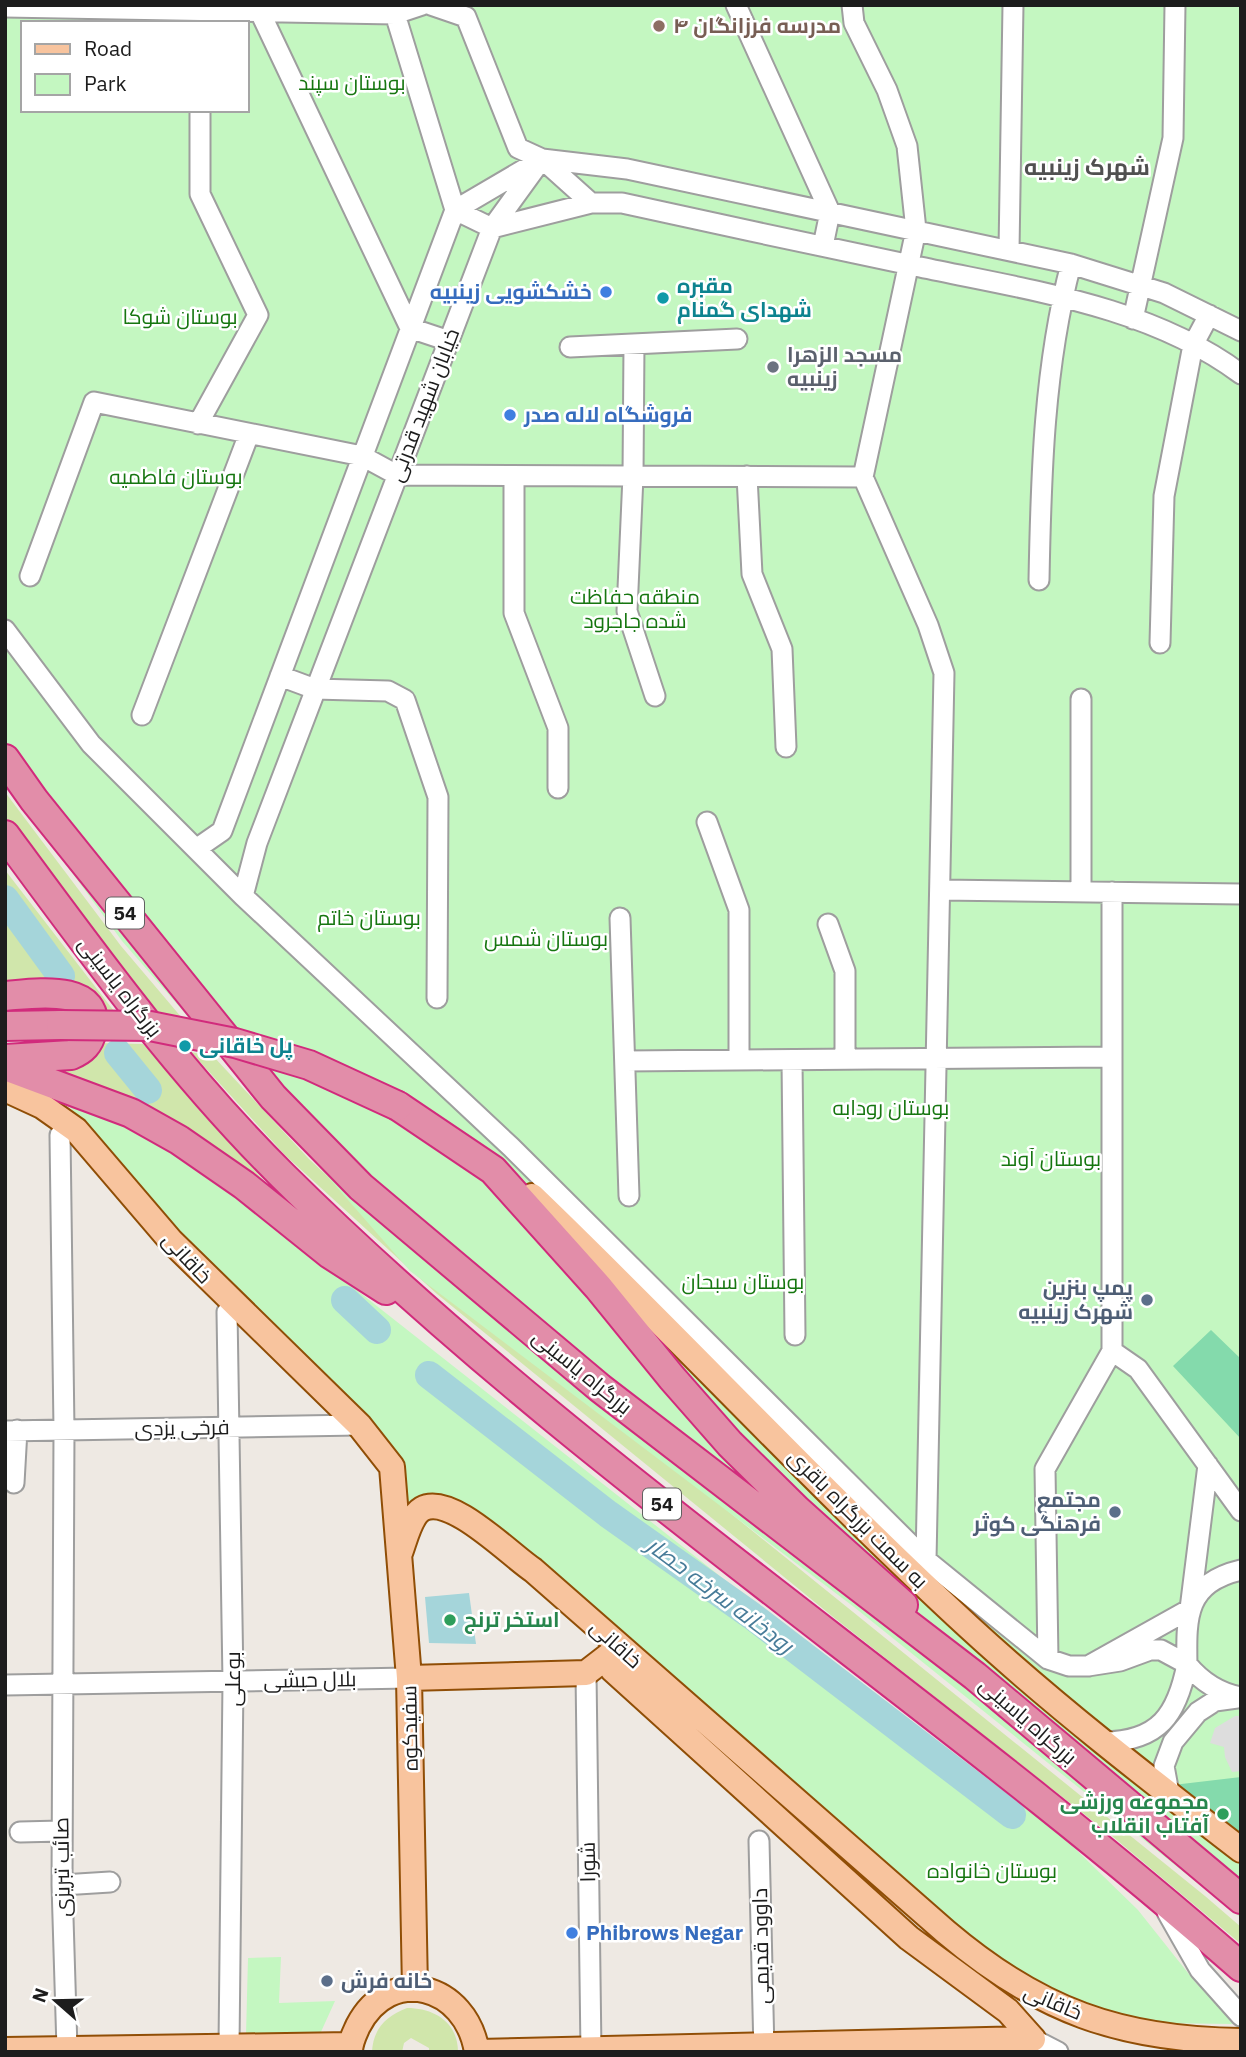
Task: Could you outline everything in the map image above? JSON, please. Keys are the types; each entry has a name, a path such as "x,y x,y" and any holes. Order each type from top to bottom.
{"highway":[{"name":"بزرگراه یاسینی","path":"5,759 34,800 272,1097 361,1187 600,1388 975,1676 1241,1899"},
{"name":"بزرگراه یاسینی","path":"5,835 123,997 250,1142 450,1331 572,1434 1045,1801 1157,1893 1241,1967"},
{"path":"5,996 67,994 82,1002 93,1020 92,1033 82,1051 71,1055 5,1059"},
{"path":"5,1026 150,1026 235,1043 309,1065 398,1106 493,1170 598,1287 730,1444 797,1510 874,1576 975,1676"},
{"path":"5,1066 118,1108 179,1140 244,1185 330,1254 450,1331"}],"main road":[{"name":"خاقانی","path":"5,1089 53,1112 76,1130 171,1241 359,1425 392,1467"},
{"name":"به سمت بزرگراه باقری","path":"493,1170 521,1185 888,1550 972,1629 1104,1742 1241,1850"},
{"name":"سفیدکوه","path":"392,1467 409,1678 415,1989"},
{"path":"400,1552 415,1516 423,1508 435,1506 448,1507 471,1522 509,1554"},
{"name":"خاقانی","path":"509,1554 526,1580 608,1656 818,1838 995,1984 1058,2018 1110,2038 1160,2052"},
{"name":"خاقانی","path":"509,1554 533,1570 946,1932 1016,1986 1062,2009 1134,2030 1208,2041 1240,2042"},
{"path":"586,1673 608,1656 612,1669 909,1938 1007,2011 1033,2039"},
{"name":"بلال حبشی","path":"409,1678 586,1673"},
{"path":"5,2050 229,2046 350,2048 364,2015 378,2001 395,1992 415,1989 434,1992 458,2008 474,2032 478,2052 941,2047 1033,2039"}],"street":[{"path":"5,7 74,7 202,17 260,12 396,10 422,5"},
{"path":"431,5 466,17 519,148 542,159 591,203"},
{"path":"736,5 831,212 823,246"},
{"path":"852,5 854,23 887,90 907,146 916,230 863,477 928,625 944,673 926,1560"},
{"path":"1009,250 1013,5"},
{"path":"1133,319 1173,138 1175,5"},
{"path":"396,10 455,210 492,228 591,203 622,204 1062,297 1133,319 1193,345 1241,374"},
{"path":"260,12 410,328 449,341"},
{"path":"198,424 258,315 200,194 201,112"},
{"path":"455,210 542,159 627,169 1071,264 1164,293 1241,331"},
{"name":"خیابان شهید قدرتی","path":"243,896 257,843 492,228 542,159"},
{"name":"خیابان شهید قدرتی","path":"196,849 222,831 455,210"},
{"path":"1039,580 1042,432 1062,297 1071,264"},
{"path":"1160,643 1164,496 1193,345 1209,315"},
{"path":"570,347 737,338"},
{"path":"634,344 633,476 627,611 655,696"},
{"path":"30,576 94,402 362,456 397,475 863,477"},
{"path":"142,715 249,434"},
{"path":"514,476 514,613 558,728 558,788"},
{"path":"747,477 752,574 782,649 786,747"},
{"path":"5,630 91,744 243,896 511,1147 926,1560 1048,1659 1069,1666 1088,1666 1161,1650 1187,1664 1209,1685 1227,1695 1240,1697"},
{"path":"280,676 316,689 387,691 405,700 438,797 437,998"},
{"path":"1081,699 1081,892"},
{"path":"707,822 739,910 739,1060"},
{"path":"940,890 1241,894"},
{"path":"1048,1659 1045,1469 1112,1351 1112,892"},
{"path":"620,918 629,1196"},
{"path":"828,924 845,971 845,1059"},
{"path":"625,1061 1112,1057"},
{"path":"792,1060 796,1335"},
{"name":"صائب تبریزی","path":"60,1135 64,1430 61,1831 67,2049"},
{"name":"بوعلی","path":"227,1312 233,1681 229,2046"},
{"path":"1112,1351 1138,1369 1241,1511"},
{"name":"فرخی یزدی","path":"11,1431 359,1425"},
{"path":"11,1431 14,1483"},
{"path":"1104,1742 1136,1740 1147,1735 1163,1720 1179,1698 1187,1664 1185,1629 1190,1609 1208,1465"},
{"path":"1088,1666 1190,1609 1202,1590 1219,1577 1241,1570"},
{"name":"شورا","path":"586,1673 590,2051"},
{"name":"بلال حبشی","path":"5,1685 409,1678"},
{"path":"1169,1793 1164,1766 1173,1742 1198,1712 1215,1701 1240,1697"},
{"path":"20,1832 61,1831"},
{"name":"داوود قدیمی","path":"759,1841 764,2049"},
{"path":"62,1885 110,1882"},
{"path":"1157,1893 1200,1970 1241,2015"},
{"path":"1033,2039 1058,2052"}],"green space":[{"name":"منطقه حفاظت شده جاجرود","path":"5,5 1241,5 1241,1918 854,1607 410,1271 122,941 5,781"},
{"path":"5,792 121,946 182,1018 160,1014 150,1003 5,816"},
{"path":"5,870 114,1011 92,1011 5,989"},
{"path":"97,1043 143,1044 265,1182 336,1250 13,1063"},
{"path":"191,1052 214,1057 309,1159 368,1214 558,1374 1205,1896 1241,1927 1241,1944 1112,1836 832,1616 437,1294 285,1155"},
{"name":"بوستان خانواده","path":"61,1094 171,1144 800,1639 1060,1834 1138,1910 1196,1983 1235,2024 1148,2023 1050,1995 987,1952 592,1610 496,1523 459,1500 442,1496 407,1510 379,1432 339,1389 177,1233 70,1107 53,1099"},
{"path":"1211,1330 1241,1359 1241,1439 1173,1366"},
{"name":"مجموعه ورزشی آفتاب انقلاب","path":"1241,1777 1241,1841 1173,1785"},
{"path":"281,1957 279,2003 335,2001 320,2034 246,2035 248,1958"},
{"path":"407,2008 426,2011 443,2019 454,2032 458,2052 429,2052 429,2048 411,2038 404,2043 402,2052 372,2052 375,2037 382,2024"}],"shaded area":[{"path":"1235,1716 1241,1716 1241,1771 1232,1772 1224,1747 1210,1743 1215,1728"}],"water":[{"name":"استخر ترنج","path":"469,1593 476,1644 429,1643 425,1597"}],"waterway":[{"name":"رودخانه سرخه حصار","path":"5,899 61,976"},
{"name":"رودخانه سرخه حصار","path":"118,1053 148,1090"},
{"name":"رودخانه سرخه حصار","path":"345,1300 377,1330"},
{"name":"رودخانه سرخه حصار","path":"429,1375 608,1514 752,1616 1012,1815"}],"place":[{"name":"مدرسه فرزانگان ۴","path":"659,26"},
{"name":"خشکشویی زینبیه","path":"606,292"},
{"name":"مقبره شهدای گمنام","path":"663,298"},
{"name":"مسجد الزهرا زینبیه","path":"773,367"},
{"name":"فروشگاه لاله صدر","path":"510,415"},
{"name":"پل خاقانی","path":"185,1046"},
{"name":"پمپ بنزین شهرک زینبیه","path":"1147,1300"},
{"name":"مجتمع فرهنگی کوثر","path":"1115,1512"},
{"name":"استخر ترنج","path":"450,1620"},
{"name":"مجموعه ورزشی آفتاب انقلاب","path":"1223,1814"},
{"name":"Phibrows Negar","path":"572,1933"},
{"name":"خانه فرش","path":"327,1981"}],"district":[{"name":"شهرک زینبیه","path":"1087,167"}],"park label":[{"name":"بوستان سپند","path":"352,83"},
{"name":"بوستان شوکا","path":"180,317"},
{"name":"بوستان فاطمیه","path":"176,477"},
{"name":"بوستان خاتم","path":"369,918"},
{"name":"بوستان شمس","path":"546,939"},
{"name":"بوستان رودابه","path":"891,1108"},
{"name":"بوستان آوند","path":"1051,1159"},
{"name":"بوستان سبحان","path":"743,1282"}]}
